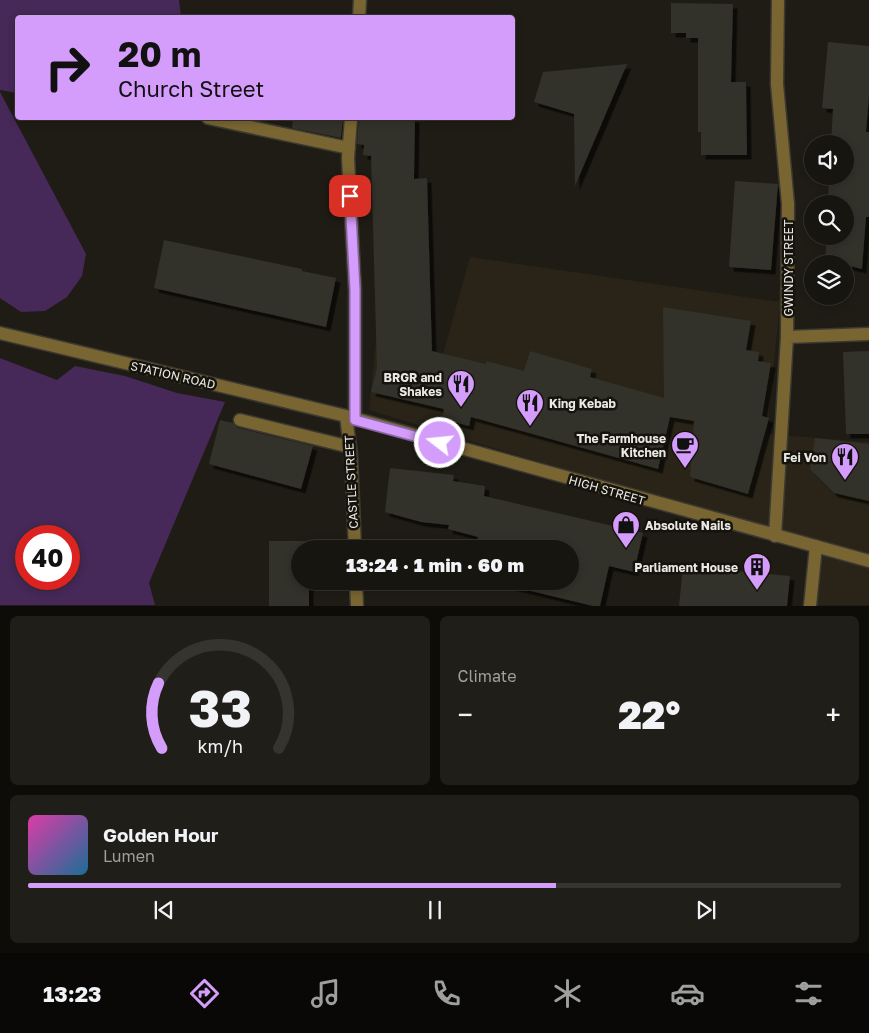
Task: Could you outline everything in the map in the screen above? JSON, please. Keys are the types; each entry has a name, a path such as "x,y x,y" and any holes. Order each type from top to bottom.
{"street":[{"path":"359,15 360,0"},
{"name":"GWINDY STREET","path":"775,536 787,337 788,204 777,84 778,0"},
{"path":"217,120 349,148"},
{"name":"CASTLE STREET","path":"352,120 348,158 355,290 350,447 355,540"},
{"name":"STATION ROAD","path":"0,333 351,418"},
{"path":"787,337 869,334"},
{"name":"HIGH STREET","path":"351,418 869,561"},
{"path":"240,420 350,447"},
{"path":"810,606 816,546"},
{"path":"356,590 357,606"}],"shaded area":[{"path":"0,0 179,0 181,15 15,15 15,93 0,90"},
{"path":"0,92 86,254 82,276 67,297 45,311 21,312 0,298"},
{"path":"470,257 780,302 767,434 869,442 869,605 815,605 816,546 369,410 376,341 443,354"},
{"path":"0,358 57,380 75,366 125,376 177,393 225,402 149,583 155,605 0,605"}],"building":[{"path":"671,3 733,4 731,82 746,82 747,155 701,155 701,132 698,132 698,38 686,38 686,33 671,33"},
{"path":"828,42 869,46 869,96 866,132 869,132 869,217 866,217 862,269 854,267 854,255 825,255 826,245 854,245 854,195 828,195 829,185 854,185 854,135 832,135 833,109 822,108"},
{"path":"627,64 575,186 574,114 534,102 543,72"},
{"path":"293,120 343,120 341,138 292,128"},
{"path":"359,120 415,120 414,179 427,178 432,351 486,364 487,361 524,371 530,351 592,369 590,377 664,398 663,307 751,321 746,350 759,352 758,361 771,363 762,416 769,418 748,494 690,477 694,421 670,417 658,469 471,417 469,426 442,419 444,409 371,392 377,368 371,156 363,155 364,145 357,144"},
{"path":"735,181 778,184 771,270 729,267"},
{"path":"164,240 336,278 326,327 154,288"},
{"path":"869,351 869,434 846,434 843,352"},
{"path":"220,420 233,423 238,428 313,446 301,489 209,464"},
{"name":"Fei Von","path":"815,438 869,444 869,501 834,493 810,469"},
{"path":"390,468 454,475 453,481 485,486 484,496 643,533 634,572 609,566 600,606 593,606 527,590 579,590 579,540 477,540 478,537 448,529 449,525 421,522 385,512"},
{"path":"269,541 291,541 291,590 309,590 309,606 269,606"},
{"path":"683,566 790,576 787,606 679,606"}],"place":[{"name":"BRGR and Shakes","path":"461,408"},
{"name":"King Kebab","path":"530,427"},
{"name":"The Farmhouse Kitchen","path":"685,469"},
{"name":"Fei Von","path":"845,481"},
{"name":"Absolute Nails","path":"626,549"},
{"name":"Parliament House","path":"757,591"}],"route":[{"path":"350,196 355,290 355,420 440,443"}]}
